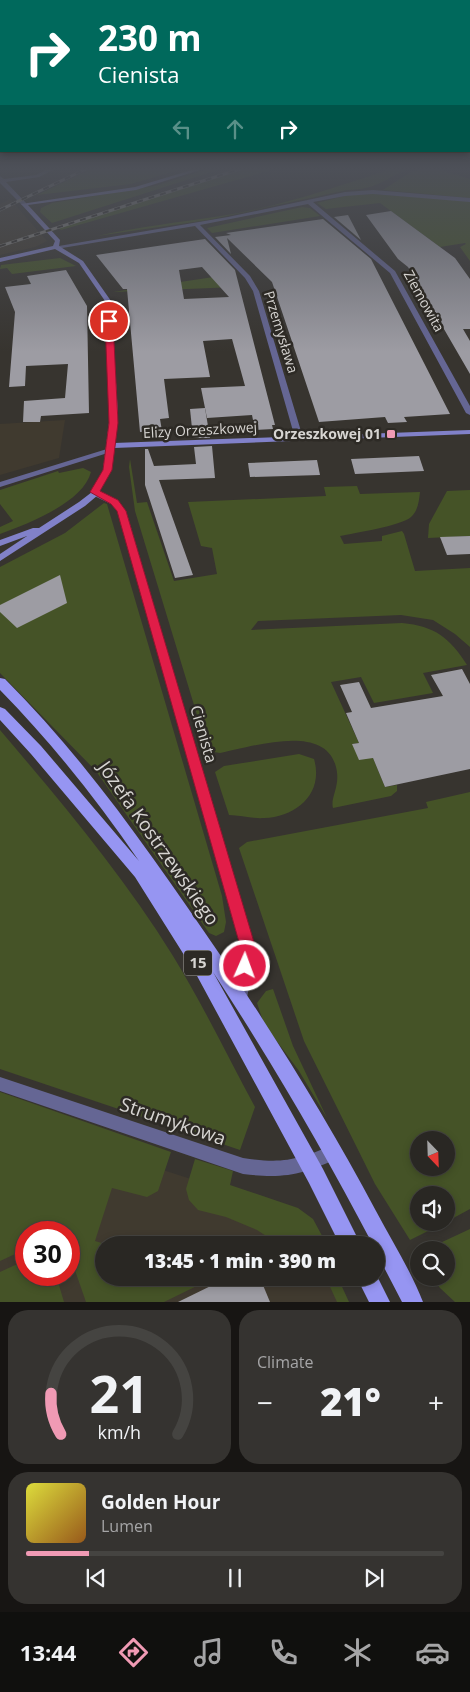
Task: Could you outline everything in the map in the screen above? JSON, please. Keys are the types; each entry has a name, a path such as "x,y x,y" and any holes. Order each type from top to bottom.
{"main road":[{"name":"Józefa Kostrzewskiego","path":"0,682 86,775 113,810 239,999 301,1094 335,1152 413,1302"},
{"name":"Józefa Kostrzewskiego","path":"0,712 36,750 140,873 202,969 310,1165 346,1236"},
{"path":"372,1286 380,1302"}],"street":[{"path":"48,230 58,240 56,247"},
{"path":"0,260 56,247 166,230"},
{"name":"Przemysława","path":"202,230 248,277 256,291 299,438"},
{"name":"Ziemowita","path":"342,230 393,272 470,413"},
{"path":"0,558 58,522 95,492 107,470 114,416 108,301 81,262 56,247"},
{"name":"Elizy Orzeszkowej","path":"110,448 299,438 470,432"},
{"path":"0,485 110,448"},
{"name":"Cienista","path":"95,492 114,502 122,511 204,792 248,949 239,999"},
{"path":"0,544 58,522"},
{"name":"Strumykowa","path":"0,1084 243,1166 272,1170 310,1165 335,1152"}],"shaded area":[{"path":"0,230 37,230 47,241 35,247 0,255"},
{"path":"65,420 59,458 0,475 0,424"},
{"path":"0,1118 301,1214 312,1236 95,1236 95,1286 335,1286 343,1302 0,1302"}],"green space":[{"path":"129,230 140,230 97,236"},
{"path":"209,230 233,230 212,233"},
{"path":"416,230 470,230 470,261 460,247 465,243 440,247"},
{"path":"60,258 76,266 12,274 7,268 0,269 1,265"},
{"path":"227,275 236,287 113,292"},
{"path":"130,459 137,503 147,502 174,581 217,574 212,548 201,546 188,502 326,496 324,487 357,486 360,494 420,492 415,512 406,520 388,526 340,536 344,544 382,541 382,536 402,531 415,571 470,568 470,647 455,634 433,620 401,615 258,621 251,630 402,623 433,630 454,647 467,665 423,673 433,693 374,703 361,677 331,682 359,743 352,744 373,758 385,787 397,785 397,791 391,796 333,808 332,804 337,780 336,767 329,753 318,745 303,741 268,743 220,753 208,751 135,511 129,467"},
{"path":"83,468 91,472 86,483 66,503 39,518 0,534 0,527 13,521 0,504 0,490 58,471 59,473"},
{"path":"470,490 470,536 428,538 429,524 447,491"},
{"path":"104,503 107,504 222,896 226,922 224,932 216,936 209,933 96,771 0,673 0,567 65,533"},
{"path":"0,730 113,868 154,926 184,975 255,1107 240,1150 0,1069"},
{"path":"299,754 314,759 316,771 315,782 311,792 297,808 276,817 260,818 229,815 215,772 224,766"},
{"path":"470,792 470,1209 455,1217 455,1186 410,1186 410,1231 428,1231 410,1240 375,1184 304,1041 239,848 247,842 428,808 426,802"},
{"path":"273,989 293,1046 327,1118 299,1071 264,1024 257,1003 266,991"},
{"path":"0,1092 171,1152 158,1191 147,1197 112,1188 97,1236 95,1236 95,1286 197,1286 164,1302 86,1302 80,1285 80,1221 15,1221 15,1254 0,1261"},
{"path":"195,1159 233,1171 230,1185 298,1208 313,1219 322,1236 266,1236 226,1217 198,1210 189,1200 186,1189"},
{"path":"470,1229 470,1302 455,1302 439,1286 455,1286 455,1241 444,1241"},
{"path":"15,1265 15,1286 59,1286 64,1302 0,1302 0,1272"},
{"path":"330,1286 342,1286 349,1302 337,1302"}],"building":[{"path":"248,230 336,230 371,259 450,414 404,417 407,422 388,423 385,417 319,422 272,282 227,238 231,254 215,237 231,235 226,233"},
{"path":"349,230 356,230 361,240"},
{"path":"377,230 417,230 455,258 470,279 470,329 463,329 470,341 470,374 408,267 398,259"},
{"path":"205,239 235,270 275,425 272,425 273,429 255,430 252,415 207,418 201,388 245,386 232,339 203,341 210,377 164,379 169,418 160,419 162,431 140,432 127,289 123,289 96,255","holes":["202,267 229,297 184,299 179,270"]},
{"path":"66,270 87,306 89,413 41,416 40,422 23,422 24,401 65,398 68,364 26,366 25,386 9,387 15,312 5,287 31,284 27,276"},
{"path":"205,408 210,438 193,438 190,409"},
{"path":"212,446 215,478 159,480 193,575 175,578 145,485 145,449 148,449 154,466 196,464 194,447"},
{"path":"419,456 424,471 355,474 351,459"},
{"path":"317,460 320,475 250,477 248,463"},
{"path":"470,536 470,554 447,555 440,537"},
{"path":"60,575 67,603 17,628 0,612 0,605"},
{"path":"462,669 470,684 470,769 385,787 373,758 359,760 352,744 359,743 346,713 352,712 340,685 359,682 371,708 443,696 431,675"},
{"path":"211,1286 263,1286 270,1302 178,1302"}],"railway":[{"path":"0,246 51,230"}],"place":[{"name":"Orzeszkowej 01","path":"391,434"}],"route":[{"path":"109,321 114,416 107,470 103,481 95,492 114,502 122,511 248,949 245,966"}]}
